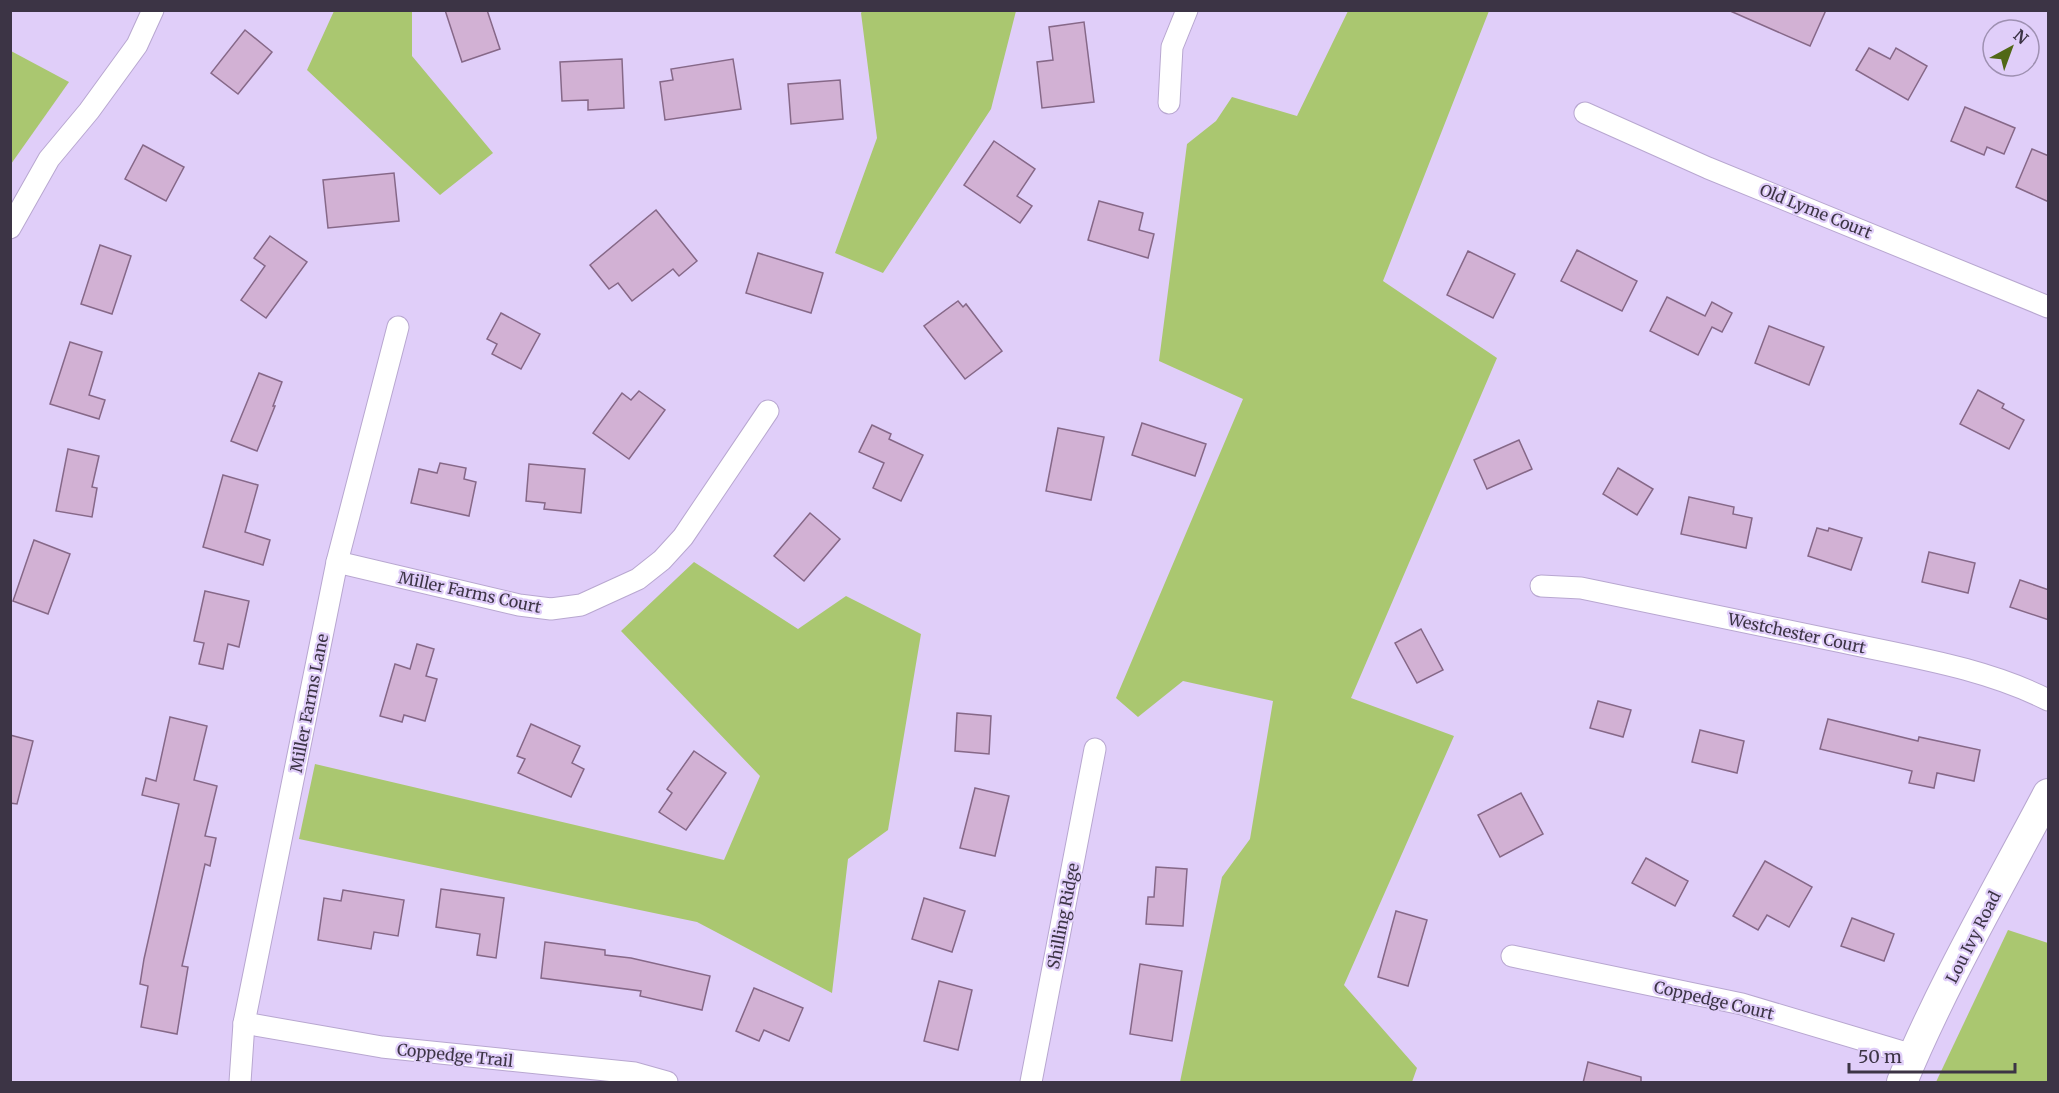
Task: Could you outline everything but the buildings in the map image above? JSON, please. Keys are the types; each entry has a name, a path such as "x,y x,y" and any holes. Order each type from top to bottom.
{"street":[{"path":"10,228 49,159 89,111 137,45 153,10"},
{"path":"1169,103 1172,47 1187,10"},
{"name":"Old Lyme Court","path":"1585,113 1708,168 2049,306"},
{"name":"Miller Farms Lane","path":"240,1083 244,1023 337,562 398,327"},
{"name":"Miller Farms Court","path":"337,562 519,605 551,609 581,605 614,592 638,579 662,560 684,537 768,411"},
{"name":"Westchester Court","path":"1541,586 1581,588 1902,655 1977,673 2049,700"},
{"name":"Shilling Ridge","path":"1032,1083 1095,749"},
{"name":"Lou Ivy Road","path":"1902,1083 1913,1055 1978,925 2049,794"},
{"name":"Coppedge Court","path":"1512,956 1742,1004 1913,1055"},
{"name":"Coppedge Trail","path":"244,1023 382,1047 635,1072 667,1083"}],"green space":[{"path":"863,10 1016,11 991,109 883,273 835,253 877,138 861,13"},
{"path":"334,11 412,11 412,56 493,153 440,195 307,70"},
{"path":"1348,11 1489,11 1383,281 1497,358 1351,698 1454,736 1344,985 1417,1068 1412,1082 1180,1082 1222,877 1250,839 1273,701 1183,681 1138,717 1116,698 1243,399 1159,361 1187,144 1216,121 1232,97 1297,116"},
{"path":"11,51 69,82 11,164"},
{"path":"694,562 798,629 846,596 921,634 888,830 848,859 832,993 697,922 299,839 315,764 724,860 760,776 621,631"},
{"path":"2008,930 2048,943 2048,1082 1936,1082"}]}
